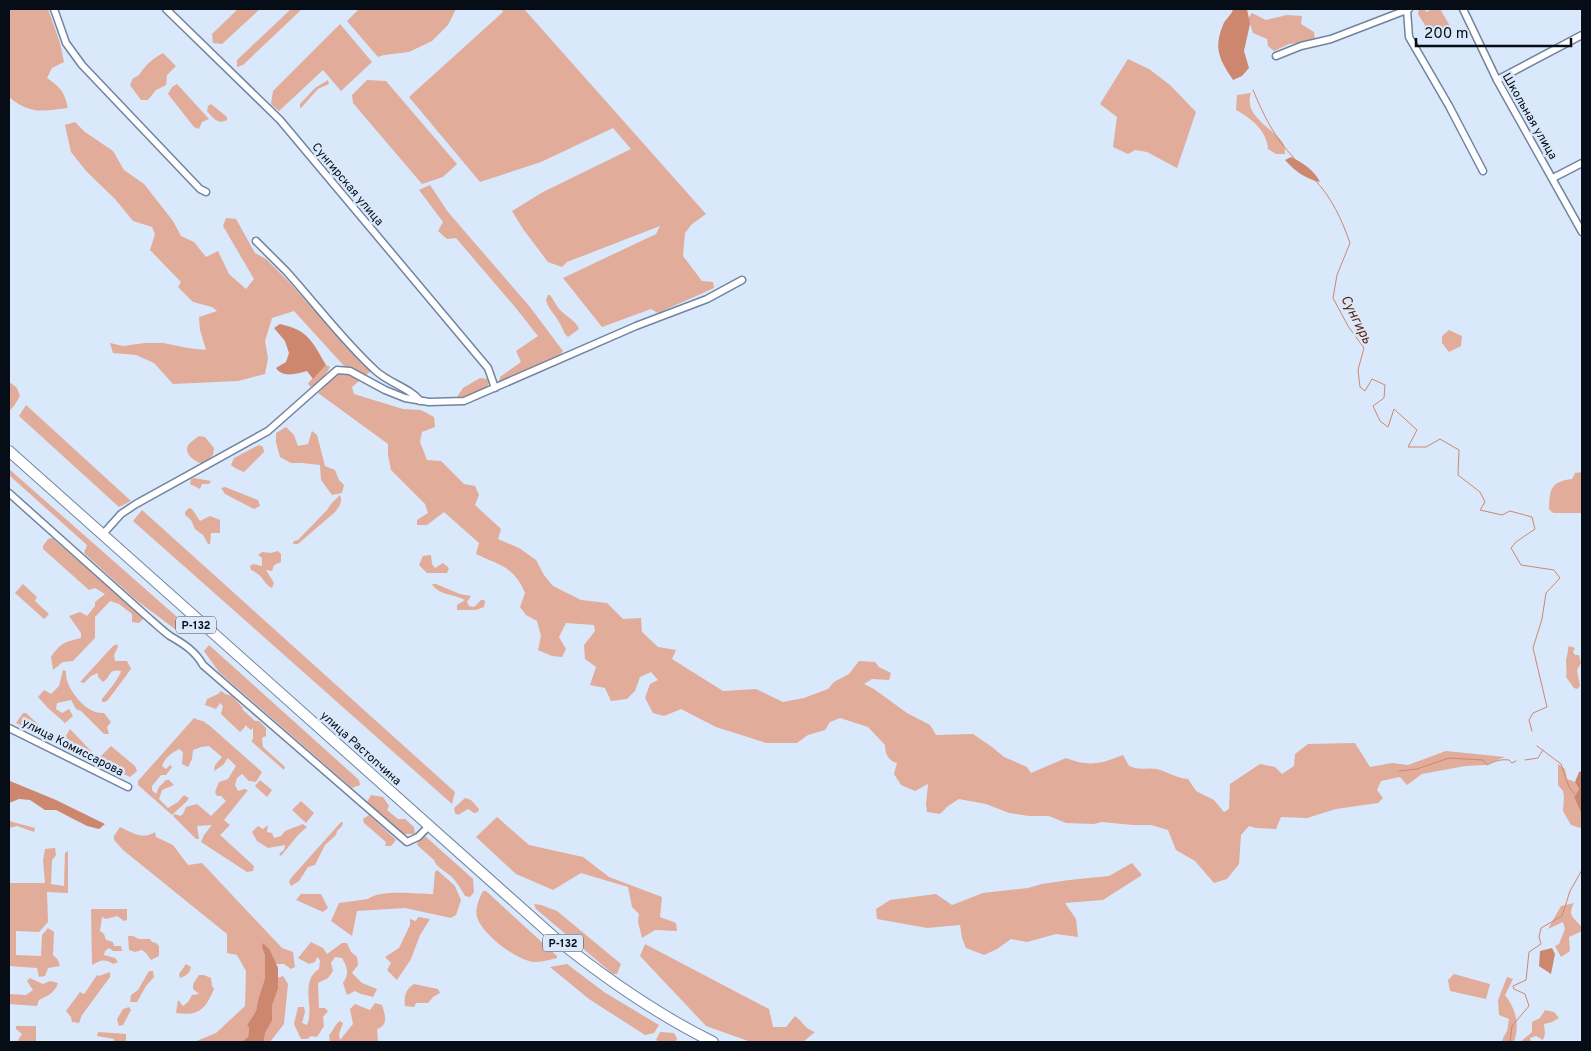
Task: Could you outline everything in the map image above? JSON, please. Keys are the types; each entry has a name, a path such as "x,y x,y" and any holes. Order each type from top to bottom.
{"highway":[{"name":"улица Растопчина","path":"9,452 556,938 625,991 713,1042"},
{"name":"улица Растопчина","path":"9,459 498,895 582,966 650,1014 700,1042"}],"street":[{"path":"54,9 66,43 82,65 200,189 206,192"},
{"name":"Сунгирская улица","path":"166,9 280,120 488,368 496,388"},
{"path":"1276,56 1301,46 1331,39 1408,9 1409,37 1449,106 1483,171"},
{"name":"Школьная улица","path":"1464,9 1497,80 1582,232"},
{"path":"1497,80 1582,35"},
{"path":"1553,178 1582,163"},
{"path":"256,241 286,271 334,328 377,372 393,384 416,395 420,401"},
{"path":"102,534 121,514 136,504 268,431 337,370 350,372 405,398 429,402 464,401 636,326 707,299 742,280"},
{"path":"9,493 151,620 197,655 203,665 407,842 418,837 425,830"},
{"name":"улица Комиссарова","path":"9,728 128,787"}],"shaded area":[{"path":"9,9 48,9 60,43 64,62 52,68 47,78 61,90 68,108 44,111 30,109 9,97"},
{"path":"238,9 260,9 222,44 213,43 212,34"},
{"path":"291,9 302,9 243,65 237,67 237,60"},
{"path":"359,9 456,9 448,25 432,41 409,52 378,57 347,21"},
{"path":"502,9 524,9 706,214 692,224 685,233 683,256 702,281 713,282 714,288 658,313 651,309 602,327 563,278 656,234 660,226 567,262 562,267 548,262 512,211 543,192 631,149 613,128 541,162 480,182 409,97 503,12"},
{"path":"1233,9 1247,9 1250,24 1244,51 1249,68 1242,76 1233,80 1221,60 1218,48 1223,25"},
{"path":"1419,9 1425,9 1426,12 1440,9 1450,26 1435,35 1427,28 1418,14"},
{"path":"1252,13 1266,20 1287,15 1302,16 1301,24 1314,32 1315,38 1289,44 1274,51 1268,46 1267,39 1253,33 1248,18"},
{"path":"340,24 372,62 341,91 323,70 279,111 271,104 273,91"},
{"path":"163,53 176,66 167,75 166,85 156,90 148,100 141,100 130,85 133,78 139,75 151,61"},
{"path":"1128,59 1149,69 1170,85 1196,112 1177,168 1147,152 1135,150 1128,154 1113,147 1117,117 1100,104"},
{"path":"328,80 329,84 318,89 300,107 300,104 315,88"},
{"path":"367,80 386,81 457,164 443,177 422,184 353,103 352,95"},
{"path":"177,84 209,119 202,122 199,129 194,127 168,94 172,87"},
{"path":"1251,93 1251,108 1260,121 1283,143 1285,154 1276,154 1268,149 1265,136 1257,126 1236,110 1237,95"},
{"path":"211,104 227,117 227,120 221,122 211,116 207,111 208,106"},
{"path":"75,122 85,132 113,151 124,170 144,184 173,221 181,236 194,242 206,257 218,251 229,274 246,289 254,279 223,226 226,218 236,219 255,253 266,259 290,283 339,338 372,370 352,387 354,394 403,409 421,410 434,417 435,427 422,432 420,442 427,460 441,461 464,484 475,486 479,495 475,505 501,529 498,539 519,548 536,560 544,575 553,586 581,600 607,603 623,619 641,618 642,632 658,647 676,650 672,659 723,691 756,689 783,702 804,698 828,689 834,682 849,674 859,661 875,662 879,667 891,673 889,680 872,679 864,684 907,713 930,725 936,735 973,734 1004,757 1027,767 1031,773 1066,758 1082,763 1095,763 1108,761 1123,755 1129,766 1140,769 1157,769 1188,779 1196,791 1214,800 1224,812 1229,809 1230,784 1260,764 1275,767 1282,774 1294,766 1295,754 1308,744 1355,743 1370,767 1392,763 1408,765 1446,751 1505,757 1485,765 1465,766 1422,774 1407,785 1400,777 1381,781 1377,790 1383,798 1378,803 1336,809 1307,818 1281,817 1276,829 1249,826 1241,835 1239,864 1227,879 1214,883 1195,861 1176,850 1168,830 1151,825 1102,822 1094,824 1066,823 1049,816 1009,813 986,804 959,799 940,814 927,812 928,784 915,791 901,785 894,774 897,763 888,756 885,745 868,727 840,718 830,722 825,730 808,735 797,743 766,743 716,727 681,709 664,716 653,713 645,698 650,684 658,680 651,672 640,677 635,691 627,699 611,701 605,688 590,685 596,667 585,659 584,645 595,631 594,625 566,623 559,637 566,649 562,657 552,656 538,650 541,636 537,621 526,615 520,607 525,593 516,577 499,564 476,554 479,543 444,512 427,525 417,525 417,520 428,513 425,504 391,470 388,444 318,393 345,367 294,311 272,318 265,341 268,358 265,374 238,381 173,384 154,363 136,355 113,353 110,343 123,346 163,343 206,350 200,330 199,317 217,311 212,307 193,302 178,287 181,282 150,250 155,234 152,227 133,221 71,152 65,125"},
{"path":"1291,157 1308,167 1320,182 1305,177 1293,168 1285,160"},
{"path":"430,185 448,212 530,307 563,351 560,355 499,383 500,377 521,362 516,351 538,336 456,238 447,239 438,231 443,222 419,190"},
{"path":"548,295 579,329 568,337 548,306 546,300"},
{"path":"280,324 303,333 317,349 326,365 313,379 307,371 286,374 276,368 286,362 289,353 285,341 274,328"},
{"path":"1449,330 1462,336 1461,346 1449,352 1442,343 1442,336"},
{"path":"326,365 330,367 324,376 310,387 308,383"},
{"path":"480,378 488,379 487,388 467,397 457,397 463,388"},
{"path":"11,383 17,388 20,396 9,411 9,384"},
{"path":"26,405 131,501 119,507 19,416"},
{"path":"286,427 294,435 298,446 308,444 312,431 317,435 325,466 335,470 339,480 344,485 342,493 332,495 321,480 320,465 291,463 280,457 276,433"},
{"path":"199,436 205,437 214,448 213,455 203,464 193,459 187,451 189,444"},
{"path":"259,445 263,447 264,452 244,472 231,465 234,458"},
{"path":"9,469 185,624 181,628 175,629 136,600 84,553 87,545 9,475"},
{"path":"1582,472 1582,513 1553,513 1549,509 1551,492 1555,485 1572,479 1575,473"},
{"path":"191,479 211,481 209,484 202,484 200,489 190,484"},
{"path":"225,487 258,500 260,506 254,509 225,494 221,488"},
{"path":"340,495 341,502 335,512 298,544 293,544 294,541 298,540"},
{"path":"189,508 192,509 200,521 210,516 220,520 220,533 211,533 210,544 195,529 191,520 185,515"},
{"path":"142,510 455,792 452,804 133,521"},
{"path":"52,538 144,618 139,623 132,622 132,614 119,604 110,601 95,617 95,638 73,661 63,662 53,670 51,657 57,649 67,642 81,638 81,633 69,616 80,612 87,616 95,606 95,602 105,594 95,588 89,590 43,549 48,539"},
{"path":"278,551 281,554 281,562 274,565 272,571 266,570 274,583 272,588 251,570 250,566 253,564 262,566 262,558 258,555 262,552 271,553"},
{"path":"431,555 432,564 435,568 443,563 449,568 447,573 427,573 419,565 423,556"},
{"path":"23,584 37,597 35,601 49,614 44,619 15,593"},
{"path":"432,584 471,596 467,602 469,606 474,607 481,600 484,600 484,607 476,610 457,610 457,605 465,600 442,592"},
{"path":"117,644 118,647 114,655 115,661 127,661 131,669 108,700 102,702 102,699 121,671 112,672 103,682 98,677 98,673 91,676 84,683 80,682"},
{"path":"209,645 359,780 360,785 352,788 219,672 204,651"},
{"path":"1569,646 1575,648 1573,652 1575,655 1579,655 1581,663 1577,670 1580,686 1577,689 1574,688 1566,677 1566,660"},
{"path":"63,670 66,671 66,677 72,692 78,699 90,710 104,713 111,722 107,727 109,734 104,734 81,711 76,709 71,700 57,703 56,709 62,713 69,709 73,716 65,723 38,697 44,690 51,694 59,686"},
{"path":"221,691 232,696 242,709 266,728 266,736 262,738 263,747 285,767 284,770 251,741 253,739 253,728 251,730 245,725 240,732 221,714 223,706 220,703 216,709 205,705 207,699"},
{"path":"23,713 26,713 56,742 16,723"},
{"path":"194,718 210,726 262,772 256,782 249,781 242,774 237,778 235,785 238,791 248,790 224,820 230,825 220,835 254,866 253,871 247,872 201,842 212,825 197,826 199,839 196,839 173,816 175,814 180,816 186,807 197,804 211,816 226,801 221,796 217,796 215,792 219,782 228,779 236,766 228,758 223,765 214,771 215,765 222,757 209,746 193,750 192,759 188,767 182,764 183,752 179,749 169,756 162,766 166,769 170,765 172,767 166,775 161,775 152,786 152,790 156,794 159,787 166,780 169,780 174,785 162,790 159,799 168,808 178,802 184,795 189,798 172,815 138,785 138,781"},
{"path":"70,729 93,753 94,757 99,758 111,746 135,766 137,771 130,777 61,744"},
{"path":"1558,764 1565,769 1567,779 1575,782 1579,789 1574,797 1581,818 1582,825 1580,828 1571,825 1563,811 1564,797 1563,791 1558,785"},
{"path":"1582,771 1582,822 1574,797 1579,789 1575,782 1579,772"},
{"path":"260,780 272,790 267,797 255,786"},
{"path":"10,781 56,800 105,824 99,829 87,826 56,810 45,810 30,800 19,799 9,803"},
{"path":"371,795 383,797 389,806 387,810 398,819 405,819 414,827 415,834 403,834 367,802"},
{"path":"465,798 471,800 479,809 478,812 474,813 468,809 458,815 455,813 454,808"},
{"path":"301,801 314,813 306,823 292,810"},
{"path":"369,815 396,840 391,846 385,846 386,842 364,823 363,819"},
{"path":"497,817 529,845 583,857 609,877 662,897 660,917 676,923 677,931 655,930 642,938 638,922 639,914 632,907 628,887 581,873 553,890 516,874 476,837"},
{"path":"9,821 35,828 34,832 17,826 9,828"},
{"path":"343,822 342,826 336,835 325,845 315,865 308,867 299,881 291,886 289,882 291,878"},
{"path":"303,824 307,827 281,856 279,854 284,850 285,845 268,848 257,841 252,832 258,826 263,829 268,825 267,832 272,833 274,838 281,836 285,831"},
{"path":"120,827 142,836 155,832 156,837 173,845 188,865 202,863 282,948 293,952 295,967 291,969 284,964 275,964 270,950 262,947 265,956 265,978 256,1011 247,1025 249,1028 248,1037 241,1042 194,1042 216,1033 245,1006 246,971 237,955 227,953 227,934 123,850 114,840 114,836"},
{"path":"425,836 473,879 474,892 470,897 465,896 453,878 417,845 420,839"},
{"path":"55,848 56,855 52,860 51,884 64,886 65,853 68,851 68,893 47,892 48,922 39,932 16,931 16,955 41,956 42,935 48,928 54,932 53,955 58,960 60,966 48,968 45,976 39,977 37,968 10,966 9,969 9,883 45,883 43,860 45,849"},
{"path":"1132,863 1142,875 1103,900 1065,903 1076,919 1078,937 1056,934 1027,942 1011,939 984,955 966,948 960,925 927,928 877,919 876,909 890,900 936,894 952,905 983,893 1109,876"},
{"path":"437,870 455,886 461,900 456,915 451,918 405,908 357,911 352,936 331,921 339,903 368,899 390,893 433,894 435,872"},
{"path":"483,891 486,891 557,958 534,962 519,957 501,946 480,924 477,917 477,907"},
{"path":"301,894 321,894 328,908 323,912 296,900"},
{"path":"1574,903 1571,914 1582,927 1582,931 1569,937 1570,951 1561,957 1555,946 1559,944 1565,929 1563,922 1548,929 1561,906"},
{"path":"534,904 557,911 621,964 617,974 613,974 536,909"},
{"path":"91,909 127,909 127,920 124,921 117,916 106,919 102,917 100,931 104,934 106,940 113,942 114,946 121,946 122,951 113,951 109,948 105,951 104,955 115,958 118,962 113,964 102,961 92,965"},
{"path":"418,917 430,919 420,935 411,959 397,980 387,970 391,963 385,957 399,948 410,925 410,919 416,921"},
{"path":"128,936 150,939 159,946 159,956 151,960 142,950 135,952 129,950"},
{"path":"311,942 323,948 327,954 342,943 347,943 351,952 357,957 358,965 352,973 362,983 377,989 373,997 355,991 347,995 343,983 347,973 346,967 342,958 335,957 331,963 333,971 328,978 318,983 319,1008 325,1008 328,1011 323,1017 324,1026 317,1037 311,1036 307,1039 301,1039 294,1024 298,1007 304,1007 305,1012 302,1023 307,1025 309,1018 310,981 313,974 319,969 320,960 317,957 315,962 309,964 298,958"},
{"path":"263,943 270,950 278,968 278,989 272,1006 272,1021 265,1033 264,1042 241,1042 248,1037 249,1028 247,1025 256,1011 265,978"},
{"path":"645,944 769,1009 773,1027 786,1027 795,1016 806,1027 815,1032 803,1042 751,1042 706,1026 640,956"},
{"path":"1552,948 1555,954 1551,974 1539,966 1540,951"},
{"path":"186,964 191,967 190,971 180,978 179,974"},
{"path":"567,964 604,992 659,1025 654,1033 645,1035 589,999 550,967"},
{"path":"149,971 153,971 154,977 146,986 137,1002 130,1002 131,995 138,990"},
{"path":"110,972 110,977 82,1015 79,1023 72,1022 71,1017 66,1011 80,992 84,994 97,975"},
{"path":"1454,974 1490,984 1486,999 1450,991 1448,980"},
{"path":"199,975 211,978 214,989 204,1007 196,1012 176,1013 178,1000 183,1006 192,995 199,994 193,989 193,984"},
{"path":"283,976 288,984 284,1024 270,1042 264,1042 265,1033 272,1021 272,1006 278,989 277,978"},
{"path":"1507,977 1513,979 1505,995 1516,1017 1517,1029 1514,1042 1502,1042 1507,1031 1509,1019 1499,1015 1498,1000"},
{"path":"30,978 43,984 50,981 58,983 53,992 39,1000 37,1006 9,1004 9,994 26,995 33,990 27,981"},
{"path":"414,984 438,989 440,993 428,1003 416,1003 414,1007 405,1006 406,994"},
{"path":"375,1003 382,1005 385,1016 385,1022 377,1029 378,1042 330,1042 329,1035 340,1021 343,1023 339,1034 340,1040 353,1024 350,1009 355,1004 370,1010"},
{"path":"129,1007 131,1010 123,1025 119,1026 117,1019 123,1009"},
{"path":"1545,1010 1554,1012 1559,1018 1544,1024 1545,1034 1543,1040 1536,1036 1530,1038 1531,1042 1520,1042 1532,1032 1532,1022 1540,1018"},
{"path":"16,1026 36,1026 36,1042 18,1042 22,1034 16,1029"},
{"path":"98,1032 126,1034 126,1042 114,1042 114,1039 97,1036"},
{"path":"660,1032 674,1033 677,1038 676,1042 660,1042 656,1040"}],"waterway":[{"name":"Сунгирь","path":"1253,90 1270,126 1294,158"},
{"name":"Сунгирь","path":"1315,180 1327,194 1336,210 1350,243 1337,275 1333,298 1348,326 1364,348 1358,370 1360,387 1365,391 1372,379 1385,385 1384,398 1373,406 1380,421 1388,427 1394,409 1417,430 1408,447 1426,447 1440,439 1459,450 1458,475 1480,492 1485,502 1480,510 1502,515 1510,511 1532,517 1535,529 1516,542 1511,548 1521,565 1554,570 1560,578 1546,593 1542,619 1533,648 1547,707 1533,713 1529,720 1532,731"},
{"name":"Сунгирь","path":"1537,746 1561,764 1569,787 1575,794"},
{"path":"1525,760 1538,758 1543,750"},
{"path":"1399,771 1417,769 1449,758 1483,760 1487,765 1500,760 1509,760 1512,763 1516,761"},
{"name":"Сунгирь","path":"1510,1042 1512,1026 1529,1006 1525,994 1514,989 1513,986 1526,980 1529,952 1541,944 1539,937 1541,928 1562,916 1570,891 1582,870"}]}
